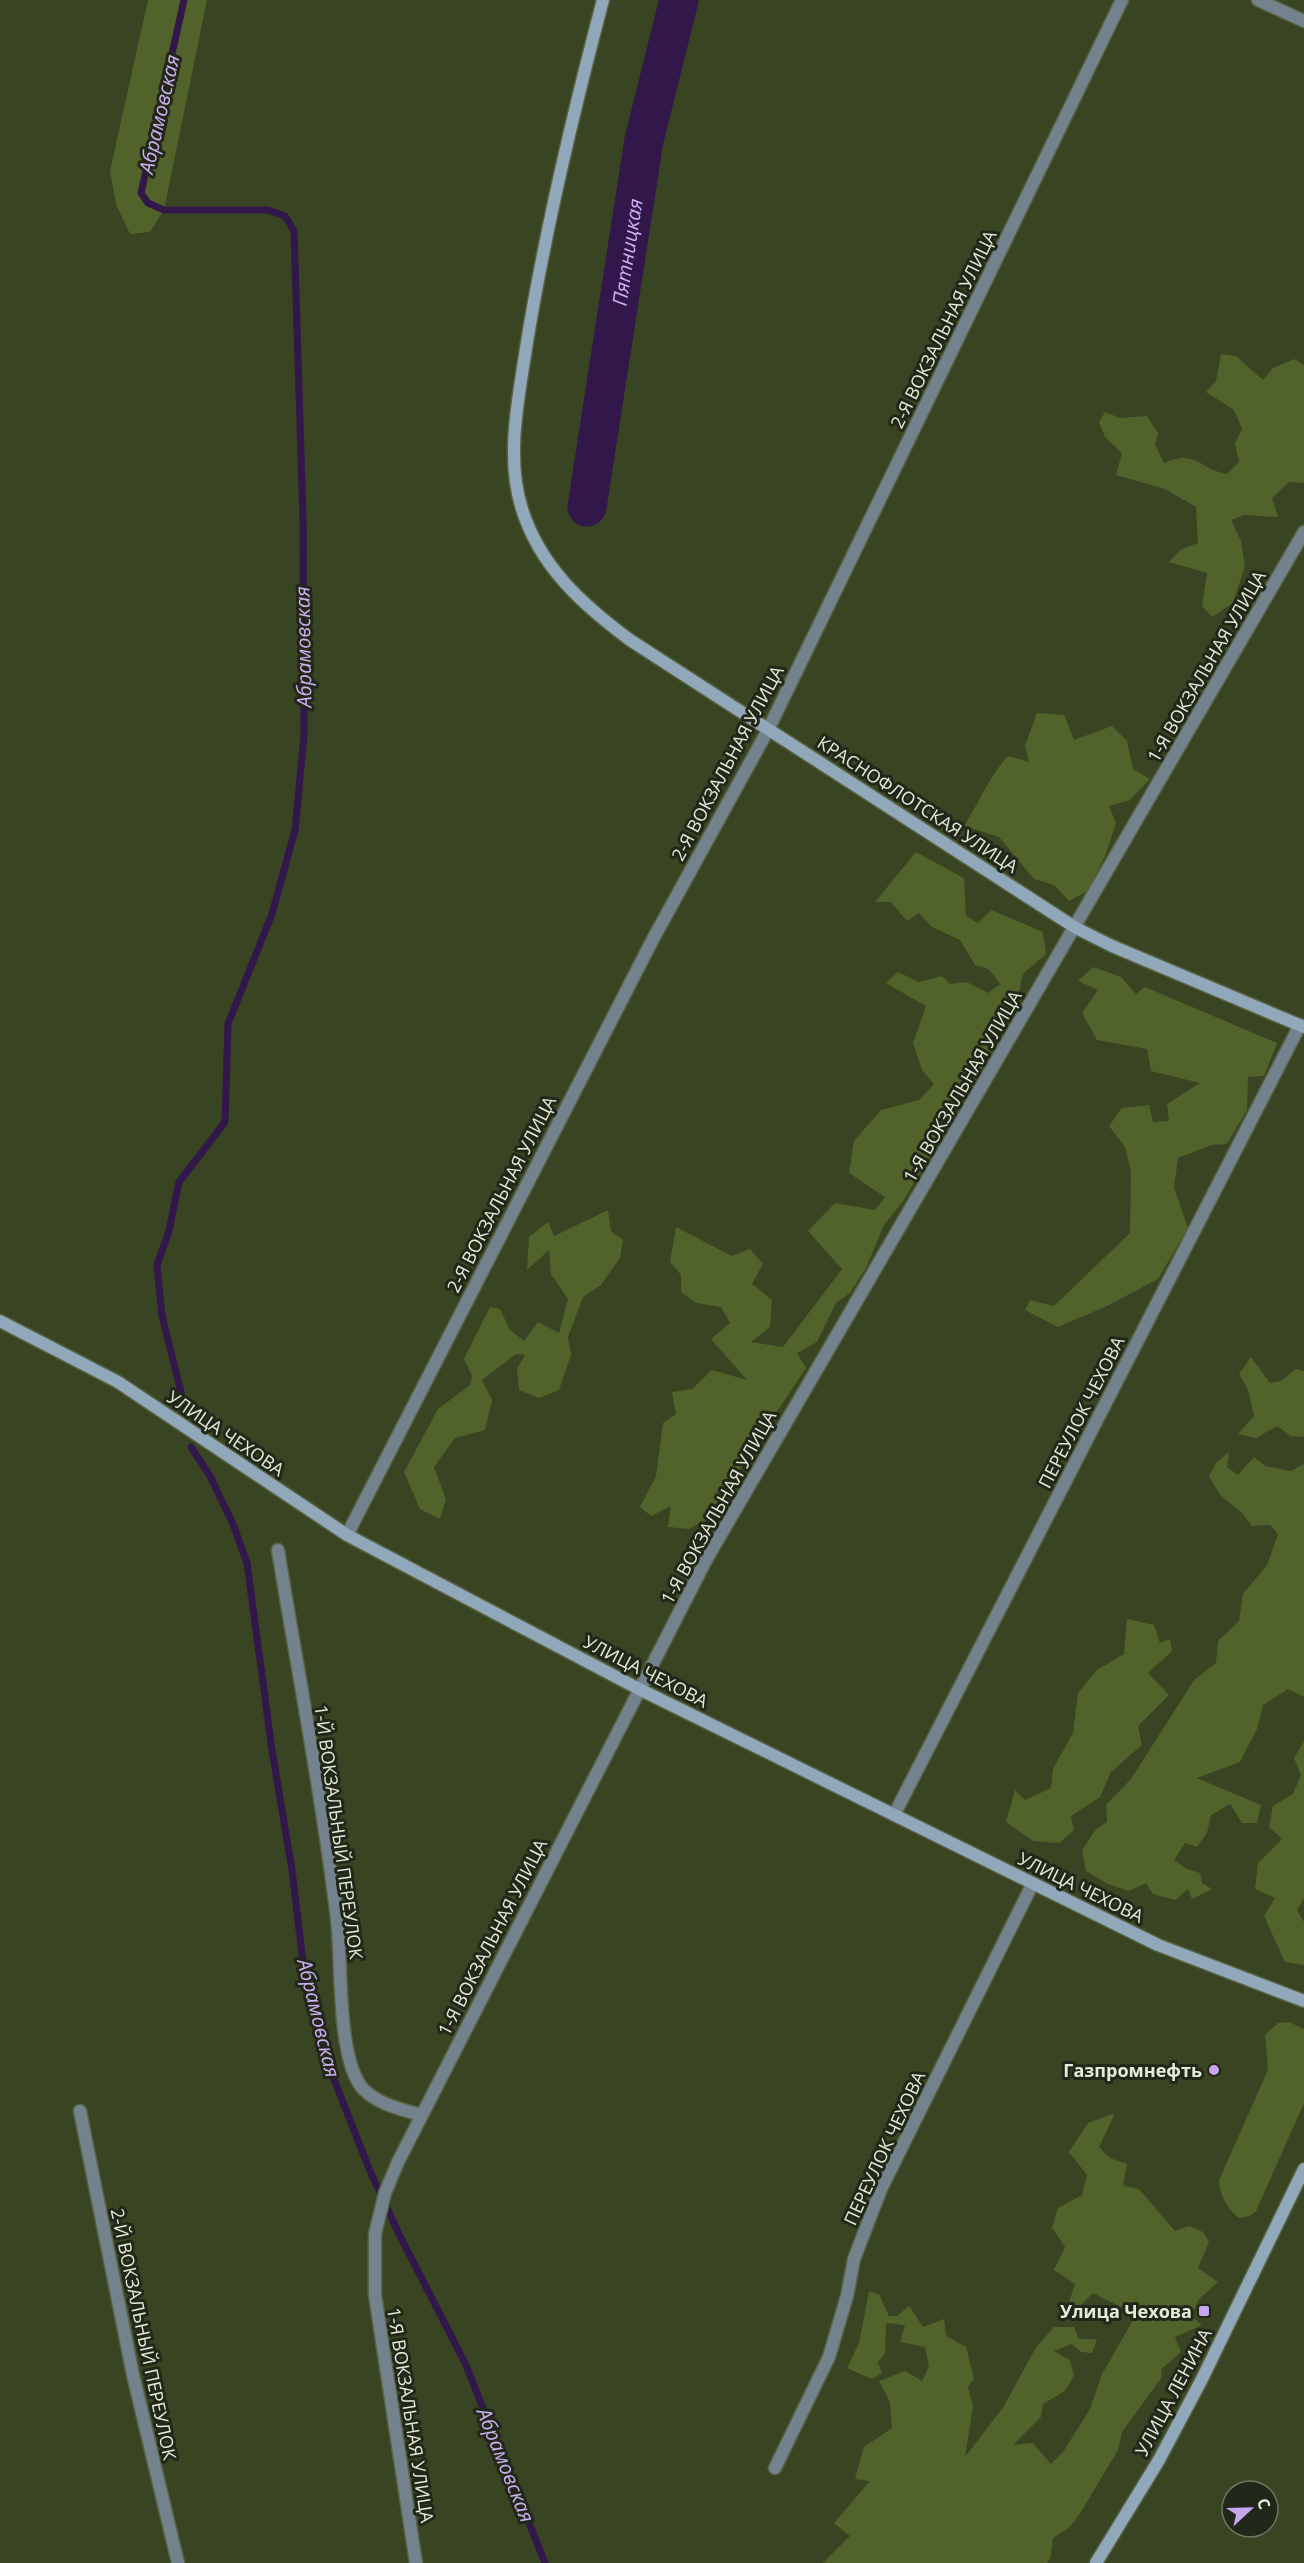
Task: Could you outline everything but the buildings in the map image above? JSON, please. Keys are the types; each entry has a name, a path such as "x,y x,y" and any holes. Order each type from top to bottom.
{"street":[{"name":"КРАСНОФЛОТСКАЯ УЛИЦА","path":"603,0 546,235 520,384 514,437 516,482 521,508 531,536 545,559 583,603 630,640 1076,928 1112,946 1302,1026"},
{"name":"2-Я ВОКЗАЛЬНАЯ УЛИЦА","path":"347,1535 653,939 768,730 1122,0"},
{"path":"1258,0 1304,21"},
{"name":"1-Я ВОКЗАЛЬНАЯ УЛИЦА","path":"416,2563 375,2295 375,2234 385,2193 421,2115 706,1560 1076,928 1304,532"},
{"name":"ПЕРЕУЛОК ЧЕХОВА","path":"894,1815 1302,1026"},
{"name":"УЛИЦА ЧЕХОВА","path":"0,1321 118,1382 347,1535 639,1689 1158,1945 1304,2001"},
{"name":"1-Й ВОКЗАЛЬНЫЙ ПЕРЕУЛОК","path":"278,1550 331,1875 349,2058 360,2085 369,2094 382,2102 421,2115"},
{"name":"ПЕРЕУЛОК ЧЕХОВА","path":"775,2468 829,2357 844,2308 854,2259 881,2189 1033,1883"},
{"name":"2-Й ВОКЗАЛЬНЫЙ ПЕРЕУЛОК","path":"80,2111 133,2375 178,2563"},
{"name":"УЛИЦА ЛЕНИНА","path":"1096,2563 1159,2460 1202,2379 1304,2169"}],"green space":[{"path":"148,0 207,0 164,210 150,232 130,234 116,204 110,171"},
{"path":"1221,354 1236,356 1263,380 1273,368 1294,359 1304,365 1304,483 1289,482 1272,498 1278,517 1244,515 1231,520 1241,541 1245,566 1233,603 1212,617 1202,606 1207,573 1169,562 1180,550 1198,543 1196,507 1165,489 1116,475 1122,453 1105,437 1099,422 1105,412 1120,418 1147,416 1158,433 1155,445 1164,463 1175,459 1191,459 1227,474 1239,462 1235,443 1242,429 1234,410 1206,392 1216,381"},
{"path":"1037,713 1064,715 1074,740 1112,726 1127,741 1133,769 1150,779 1130,800 1109,806 1116,823 1105,856 1089,890 1069,901 1054,885 1034,879 999,837 964,826 990,781 1008,756 1029,762 1025,746"},
{"path":"916,852 964,878 966,916 978,923 991,910 1043,932 1046,954 1023,974 1016,1005 968,1093 946,1106 950,1123 903,1201 884,1225 866,1268 850,1293 836,1303 817,1342 797,1353 806,1368 764,1431 747,1444 752,1456 731,1478 736,1488 721,1512 689,1529 668,1527 671,1506 651,1516 640,1507 656,1476 663,1423 676,1414 672,1392 692,1389 712,1370 747,1380 711,1339 730,1323 721,1307 696,1303 681,1292 681,1275 670,1262 676,1227 732,1256 750,1249 763,1264 752,1284 772,1300 770,1327 751,1342 783,1347 842,1269 808,1231 835,1203 875,1210 885,1197 849,1173 854,1141 881,1110 919,1100 934,1084 922,1070 913,1043 926,1006 886,983 898,972 919,982 942,976 950,984 967,982 988,993 1000,984 989,969 975,965 960,940 932,927 919,913 907,921 891,902 875,902"},
{"path":"1093,967 1121,977 1136,994 1145,987 1277,1043 1264,1076 1248,1077 1247,1110 1227,1144 1212,1145 1178,1158 1174,1188 1188,1228 1158,1279 1107,1306 1058,1327 1025,1310 1030,1300 1054,1306 1130,1233 1131,1171 1125,1147 1109,1126 1122,1108 1149,1105 1153,1122 1169,1121 1167,1104 1200,1083 1151,1071 1147,1049 1097,1040 1082,1013 1098,990 1078,981"},
{"path":"608,1210 611,1231 623,1240 620,1258 601,1285 583,1297 568,1337 571,1355 559,1390 539,1398 519,1390 517,1369 525,1355 516,1354 482,1380 492,1400 485,1430 455,1438 434,1467 446,1499 440,1519 420,1509 404,1472 438,1409 470,1385 472,1376 464,1359 490,1307 500,1309 510,1330 524,1341 538,1322 559,1333 568,1299 551,1274 549,1250 527,1270 529,1237 548,1222 554,1236"},
{"path":"1251,1357 1270,1383 1281,1381 1296,1369 1304,1371 1304,1437 1291,1436 1277,1426 1256,1438 1238,1434 1254,1416 1248,1390 1239,1374"},
{"path":"1229,1452 1227,1467 1238,1475 1254,1457 1265,1466 1291,1471 1304,1464 1304,1697 1288,1689 1263,1705 1257,1729 1240,1762 1197,1778 1261,1805 1257,1823 1242,1823 1230,1804 1211,1815 1207,1833 1197,1847 1185,1843 1174,1860 1187,1869 1200,1873 1202,1883 1212,1889 1192,1899 1188,1889 1175,1900 1153,1894 1146,1883 1129,1891 1108,1884 1086,1871 1082,1850 1096,1829 1107,1822 1106,1805 1131,1779 1194,1680 1216,1663 1218,1641 1239,1621 1243,1594 1267,1565 1278,1534 1270,1525 1252,1526 1243,1514 1220,1495 1209,1476 1216,1463"},
{"path":"1127,1619 1154,1625 1160,1643 1170,1639 1172,1651 1148,1673 1169,1695 1138,1726 1142,1745 1111,1772 1100,1797 1071,1816 1074,1830 1059,1843 1033,1841 1006,1822 1015,1790 1025,1800 1051,1788 1053,1769 1073,1733 1078,1693 1097,1670 1124,1654"},
{"path":"1304,1741 1304,1898 1297,1910 1304,1922 1304,1965 1285,1962 1264,1916 1275,1898 1255,1889 1258,1863 1282,1839 1269,1827 1273,1806 1293,1794 1301,1775 1294,1758"},
{"path":"1289,2022 1304,2029 1304,2103 1256,2211 1250,2216 1239,2218 1225,2201 1219,2180 1268,2070 1265,2035 1278,2023"},
{"path":"1115,2113 1099,2147 1110,2158 1127,2164 1123,2186 1139,2189 1175,2231 1189,2226 1203,2232 1209,2242 1198,2268 1218,2282 1199,2299 1191,2316 1202,2325 1175,2337 1181,2352 1161,2369 1162,2377 1122,2432 1118,2450 1081,2512 1070,2527 1053,2538 1050,2559 1047,2563 823,2563 850,2536 834,2523 870,2481 855,2479 864,2447 892,2428 890,2402 879,2381 905,2371 922,2381 929,2366 925,2347 900,2342 905,2325 886,2323 885,2354 878,2362 882,2373 872,2379 847,2368 859,2343 869,2291 879,2294 889,2316 897,2316 909,2306 923,2327 944,2319 946,2336 966,2347 974,2379 968,2387 973,2407 965,2457 1004,2406 1035,2349 1054,2327 1074,2327 1079,2339 1097,2339 1092,2353 1081,2352 1072,2344 1054,2351 1070,2360 1074,2376 1065,2391 1043,2404 1041,2417 1013,2445 1033,2443 1051,2464 1063,2452 1090,2409 1102,2374 1136,2315 1133,2306 1121,2307 1093,2293 1072,2314 1069,2302 1075,2284 1054,2270 1065,2247 1052,2228 1058,2208 1082,2195 1087,2175 1069,2152 1088,2123"}],"waterway":[{"name":"Абрамовская","path":"182,1396 162,1316 157,1265 169,1231 179,1182 225,1122 228,1024 272,914 295,830 304,736 303,519 294,231 285,216 268,210 164,210 148,203 141,193 184,0"},
{"name":"Пятницкая","path":"587,507 644,140 679,0"},
{"name":"Абрамовская","path":"191,1447 210,1476 233,1524 247,1563 272,1750 292,1870 305,1979 326,2059 370,2171 399,2234 465,2363 545,2563"}],"place":[{"name":"Газпромнефть","path":"1214,2070"},
{"name":"Улица Чехова","path":"1204,2311"}]}
